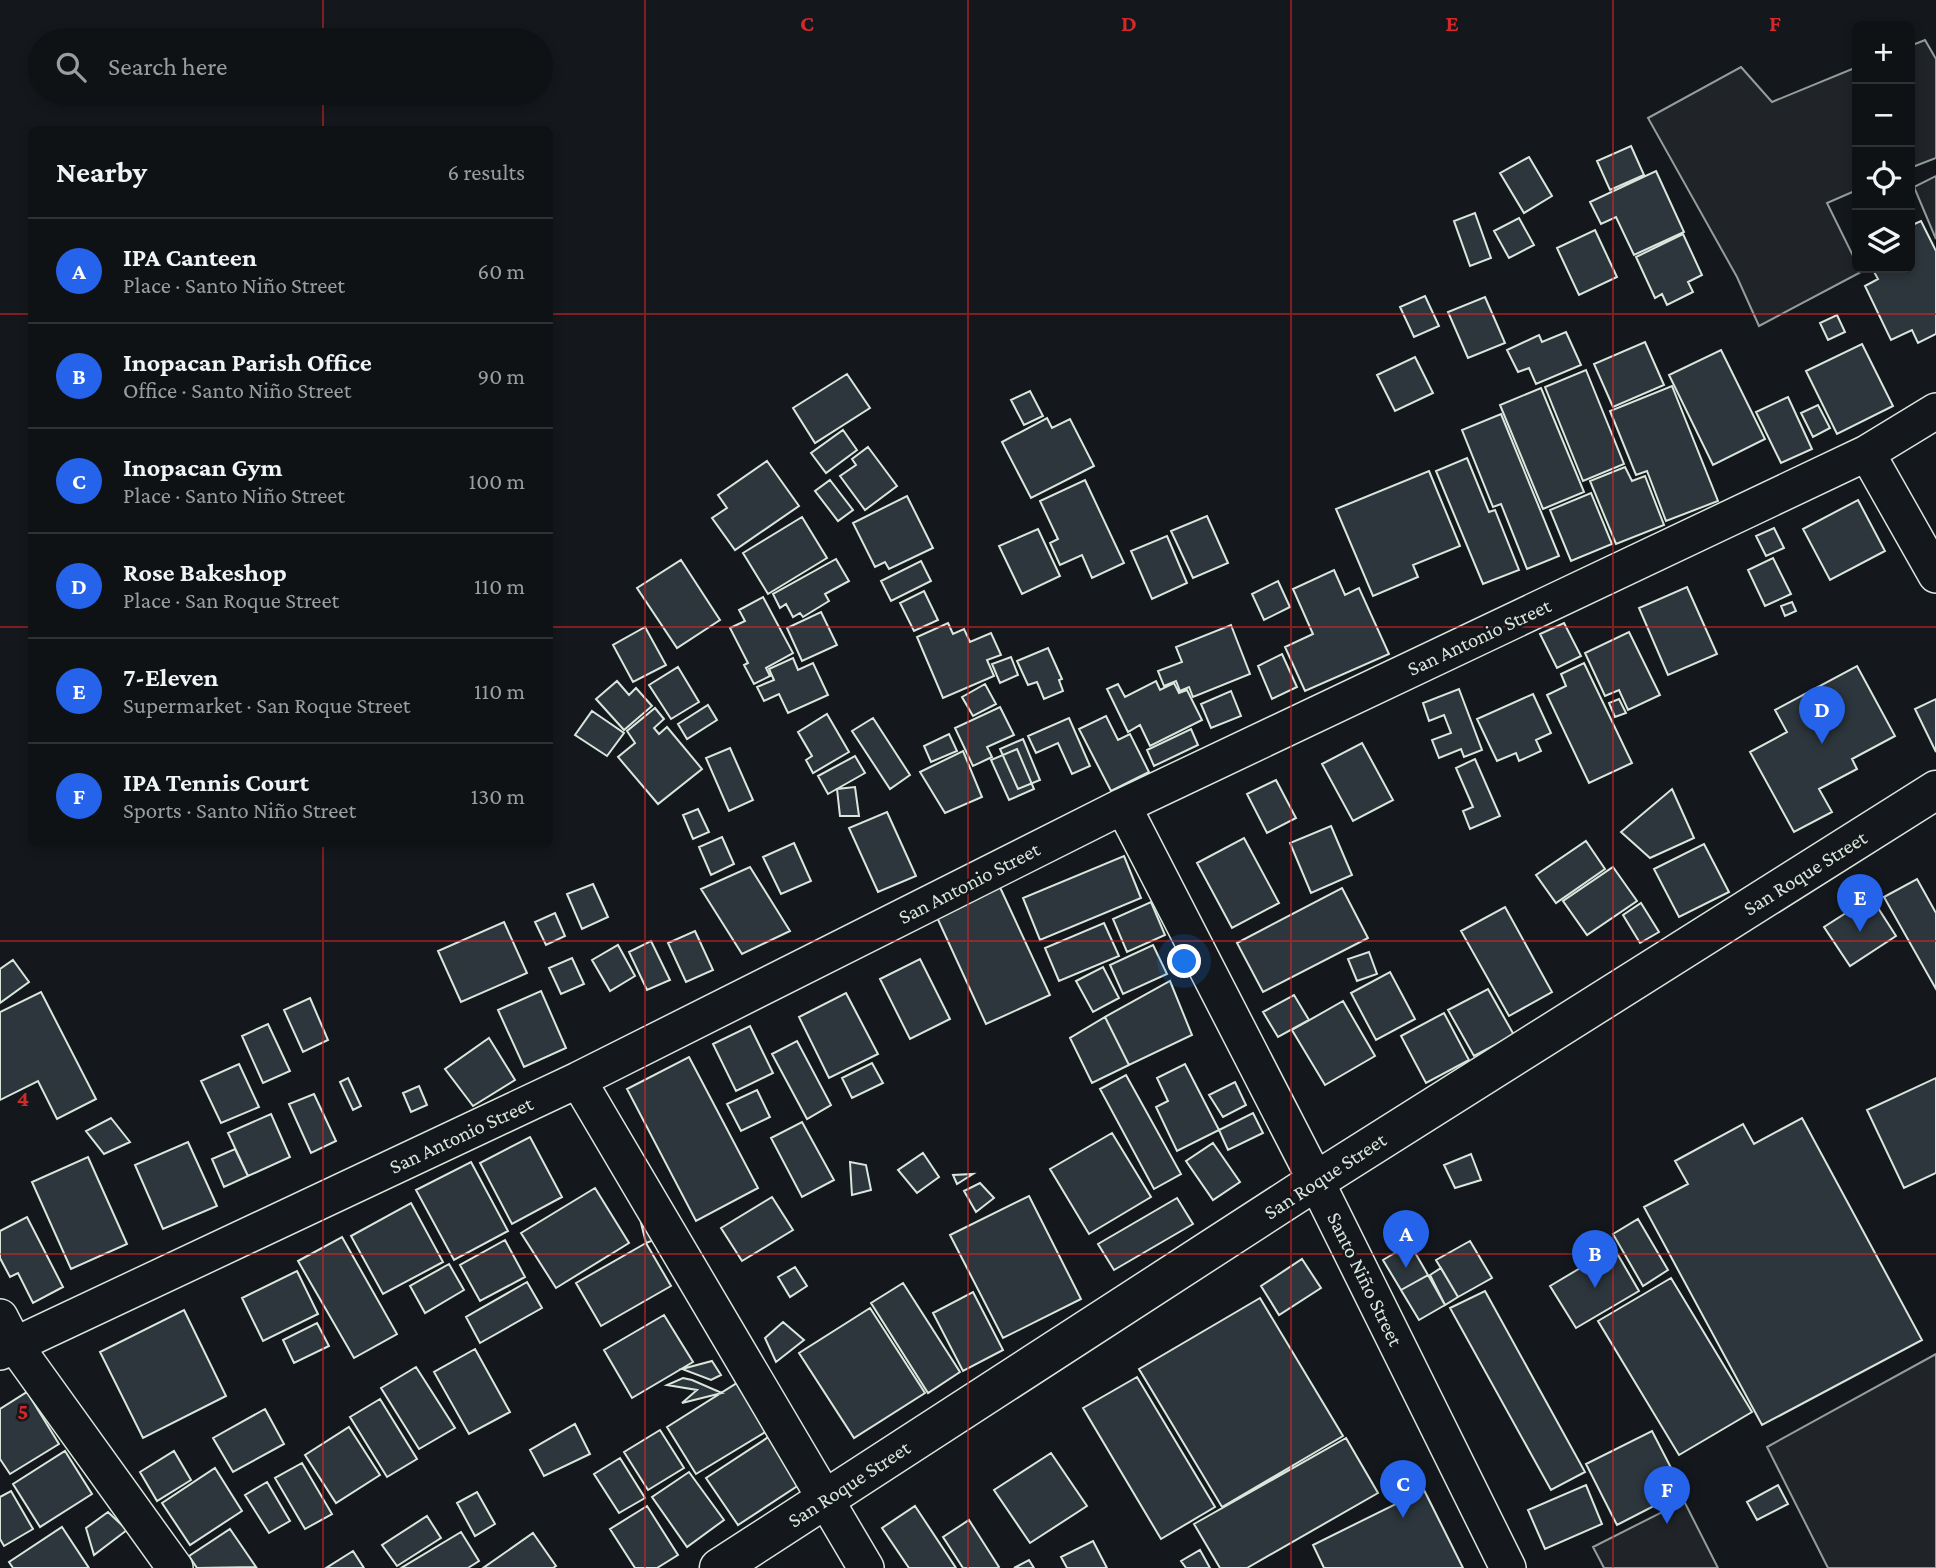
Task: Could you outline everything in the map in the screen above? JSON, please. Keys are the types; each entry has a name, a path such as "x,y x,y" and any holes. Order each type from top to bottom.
{"main road":[{"name":"San Roque Street","path":"719,1568 1316,1181 1936,790"}],"street":[{"name":"San Antonio Street","path":"5,1338 579,1080 1123,806 1867,453 1936,411"},
{"path":"1867,453 1936,575"},
{"name":"Santo Niño Street","path":"1123,806 1316,1181 1508,1568"},
{"path":"579,1080 866,1568"},
{"path":"5,1338 175,1568"}],"shaded area":[{"path":"1925,40 1936,59 1936,158 1915,166 1915,84 1915,44"},
{"path":"1741,67 1772,102 1852,69 1852,192 1827,203 1852,254 1852,273 1859,273 1759,326 1737,277 1648,118"},
{"path":"1936,176 1936,239 1915,189 1915,186"},
{"path":"1936,1354 1936,1568 1828,1568 1767,1447"},
{"path":"1684,1501 1718,1568 1604,1568 1593,1547"}],"building":[{"path":"1631,146 1644,175 1610,190 1597,161"},
{"path":"1529,157 1552,196 1524,213 1500,173"},
{"path":"1656,171 1684,232 1634,255 1616,217 1601,224 1590,202"},
{"path":"1475,213 1491,258 1470,266 1454,221"},
{"path":"1519,218 1534,245 1509,258 1494,231"},
{"path":"1921,221 1936,251 1936,334 1918,343 1912,330 1891,340 1865,286 1878,279 1875,273 1915,273 1915,224"},
{"path":"1595,230 1617,277 1579,295 1557,248"},
{"path":"1683,234 1702,275 1688,282 1693,292 1667,305 1662,294 1655,298 1636,257"},
{"path":"1425,296 1439,326 1414,337 1400,307"},
{"path":"1485,297 1505,343 1468,358 1448,312"},
{"path":"1837,315 1845,332 1828,340 1820,323"},
{"path":"1566,332 1581,365 1536,384 1529,368 1518,372 1507,350 1539,335 1542,342"},
{"path":"1645,342 1664,385 1613,407 1594,364"},
{"path":"1862,344 1893,406 1837,434 1806,371"},
{"path":"1721,350 1765,439 1713,465 1669,375"},
{"path":"1415,357 1433,393 1395,411 1377,375"},
{"path":"1586,370 1624,464 1583,481 1545,387"},
{"path":"847,374 870,408 815,443 793,408"},
{"path":"1672,386 1718,501 1666,521 1647,471 1636,475 1610,411"},
{"path":"1541,388 1584,492 1543,509 1500,405"},
{"path":"1030,391 1043,416 1024,425 1011,400"},
{"path":"1788,397 1812,449 1781,463 1756,412"},
{"path":"1818,405 1830,428 1813,437 1801,413"},
{"path":"1501,414 1559,556 1527,569 1501,504 1493,507 1462,430"},
{"path":"1047,418 1052,428 1070,419 1094,466 1031,498 1002,442"},
{"path":"843,430 857,450 826,473 811,453"},
{"path":"868,447 897,486 865,510 840,476 856,465 852,459"},
{"path":"1467,458 1489,512 1495,510 1519,570 1483,584 1436,471"},
{"path":"767,461 799,506 735,550 712,518 727,508 718,495"},
{"path":"1625,467 1632,481 1645,476 1664,525 1616,544 1590,481"},
{"path":"1429,471 1460,546 1413,565 1418,577 1373,596 1336,509"},
{"path":"830,480 853,510 838,521 815,491"},
{"path":"1085,480 1124,563 1092,578 1082,555 1060,565 1050,543 1058,539 1040,501"},
{"path":"1591,493 1612,544 1571,561 1550,510"},
{"path":"907,496 933,548 889,569 885,562 875,567 853,523"},
{"path":"1858,500 1885,551 1830,580 1803,529"},
{"path":"1207,516 1228,563 1193,578 1171,531"},
{"path":"802,517 827,558 768,594 743,553"},
{"path":"1774,528 1784,548 1766,556 1756,536"},
{"path":"1038,529 1060,576 1022,594 999,546"},
{"path":"1167,536 1187,583 1152,599 1131,551"},
{"path":"1773,558 1791,594 1765,606 1748,570"},
{"path":"836,559 849,581 825,594 829,601 803,617 800,613 793,617 786,604 780,608 773,594"},
{"path":"681,560 720,620 677,648 637,588"},
{"path":"921,561 931,581 891,601 881,581"},
{"path":"1334,570 1345,595 1359,588 1389,654 1305,691 1285,647 1313,634 1293,589"},
{"path":"1278,581 1290,607 1264,620 1252,594"},
{"path":"1687,587 1717,654 1668,675 1639,608"},
{"path":"924,591 938,620 914,631 900,603"},
{"path":"763,597 793,653 766,668 770,676 754,684 744,665 748,663 730,628 745,621 739,610"},
{"path":"1792,602 1796,611 1785,616 1781,606"},
{"path":"821,612 837,645 802,661 787,628"},
{"path":"948,623 953,634 964,629 970,642 991,633 1001,655 987,660 994,676 943,698 917,637"},
{"path":"1564,623 1581,656 1557,668 1540,634"},
{"path":"1231,625 1250,674 1193,697 1189,687 1180,691 1176,681 1164,686 1158,671 1182,662 1176,647"},
{"path":"645,627 666,665 633,682 613,645"},
{"path":"1629,632 1660,695 1628,710 1619,690 1605,696 1585,653"},
{"path":"1048,648 1062,679 1059,680 1063,691 1044,699 1037,682 1028,685 1017,661"},
{"path":"1282,654 1297,687 1272,699 1258,666"},
{"path":"1011,657 1018,675 1000,683 992,664"},
{"path":"793,658 798,670 813,663 828,695 788,713 779,694 764,701 757,687 774,680 769,669"},
{"path":"1584,663 1632,763 1589,783 1547,695 1566,686 1561,674"},
{"path":"1857,666 1895,736 1852,759 1857,769 1819,789 1832,812 1794,832 1750,752 1787,732 1775,710"},
{"path":"678,667 699,702 671,719 649,685"},
{"path":"617,681 629,695 636,688 652,706 624,730 596,699"},
{"path":"1156,681 1160,690 1174,683 1179,693 1187,690 1202,720 1150,746 1140,725 1128,732 1107,689 1118,684 1125,697"},
{"path":"985,684 996,704 973,716 962,697"},
{"path":"1459,689 1482,750 1464,757 1461,749 1439,758 1432,740 1451,733 1444,715 1429,721 1423,703"},
{"path":"1231,691 1241,716 1211,728 1201,704"},
{"path":"1533,694 1551,733 1536,740 1541,751 1519,761 1516,753 1497,761 1477,719"},
{"path":"1619,699 1626,713 1615,717 1609,703"},
{"path":"1936,699 1936,752 1915,709"},
{"path":"708,705 717,720 687,739 678,724"},
{"path":"1000,707 1014,735 987,747 992,757 973,766 955,728"},
{"path":"655,708 664,719 654,728 659,734 667,727 702,769 658,804 618,757 635,743 627,731"},
{"path":"592,711 624,733 607,756 575,735"},
{"path":"827,714 849,752 813,773 806,760 812,756 798,732"},
{"path":"1106,716 1118,740 1130,734 1149,772 1111,791 1079,729"},
{"path":"873,718 910,775 890,789 852,731"},
{"path":"1069,718 1090,766 1072,774 1058,743 1036,753 1028,736"},
{"path":"1191,729 1198,745 1154,766 1147,750"},
{"path":"949,734 957,751 931,762 924,746"},
{"path":"1023,739 1040,780 1018,789 1000,749"},
{"path":"1362,743 1393,800 1353,821 1322,764"},
{"path":"730,748 753,800 729,811 706,758"},
{"path":"1017,749 1034,789 1009,800 991,760"},
{"path":"963,751 982,797 945,813 920,772"},
{"path":"855,756 865,773 828,794 818,776"},
{"path":"1475,759 1500,816 1470,829 1463,811 1473,807 1456,768"},
{"path":"1276,780 1296,818 1267,833 1247,794"},
{"path":"855,787 859,816 840,816 837,789"},
{"path":"1672,789 1694,838 1650,858 1621,832"},
{"path":"698,809 709,832 693,839 683,815"},
{"path":"887,812 916,876 878,892 849,828"},
{"path":"1331,826 1352,875 1311,893 1290,843"},
{"path":"722,837 734,864 711,875 699,847"},
{"path":"1244,838 1279,903 1232,928 1197,863"},
{"path":"1586,841 1605,869 1556,903 1536,875"},
{"path":"794,843 811,881 781,894 763,857"},
{"path":"1704,844 1729,892 1679,917 1654,869"},
{"path":"1124,856 1141,898 1040,940 1023,898"},
{"path":"750,867 790,931 742,954 701,889"},
{"path":"1613,867 1637,901 1587,935 1563,901"},
{"path":"1917,879 1936,913 1936,989 1884,897"},
{"path":"998,883 1050,995 986,1024 935,913"},
{"path":"593,884 608,917 582,929 567,894"},
{"path":"1342,888 1368,938 1263,992 1237,943"},
{"path":"1871,897 1896,936 1850,966 1824,927"},
{"path":"1151,902 1165,935 1127,952 1113,919"},
{"path":"1641,903 1659,932 1640,943 1623,915"},
{"path":"1505,907 1552,992 1509,1016 1461,931"},
{"path":"555,913 565,936 546,945 535,922"},
{"path":"504,922 527,973 461,1002 438,951"},
{"path":"1104,923 1119,956 1059,981 1045,948"},
{"path":"695,931 713,970 686,982 668,943"},
{"path":"651,941 670,980 647,990 629,952"},
{"path":"618,945 635,976 610,991 592,960"},
{"path":"1153,945 1167,974 1123,994 1110,965"},
{"path":"1369,952 1377,974 1357,981 1348,959"},
{"path":"572,958 584,984 561,994 549,968"},
{"path":"920,959 950,1019 910,1039 880,979"},
{"path":"13,960 29,982 0,1003 0,969"},
{"path":"1103,967 1119,998 1093,1012 1076,981"},
{"path":"1390,972 1415,1019 1376,1040 1351,993"},
{"path":"1170,981 1192,1035 1129,1065 1105,1017"},
{"path":"1488,989 1514,1035 1474,1056 1448,1010"},
{"path":"541,991 566,1048 524,1067 498,1010"},
{"path":"41,992 96,1099 57,1119 38,1081 0,1100 0,1012"},
{"path":"846,993 878,1054 829,1078 799,1017"},
{"path":"1294,995 1309,1020 1278,1037 1263,1012"},
{"path":"310,998 328,1040 303,1052 284,1010"},
{"path":"1343,1001 1375,1056 1325,1085 1292,1030"},
{"path":"1444,1013 1469,1060 1426,1083 1401,1036"},
{"path":"1105,1017 1129,1065 1092,1083 1070,1038"},
{"path":"268,1024 290,1071 263,1083 242,1036"},
{"path":"750,1026 773,1073 736,1091 713,1044"},
{"path":"489,1038 515,1080 473,1106 445,1069"},
{"path":"797,1041 831,1105 807,1119 772,1054"},
{"path":"689,1057 758,1188 696,1221 627,1089"},
{"path":"872,1063 883,1083 852,1098 842,1078"},
{"path":"239,1064 259,1107 221,1123 201,1081"},
{"path":"1185,1064 1219,1130 1177,1151 1156,1107 1168,1101 1157,1078"},
{"path":"1126,1075 1181,1174 1154,1189 1100,1089"},
{"path":"348,1078 361,1106 353,1110 340,1082"},
{"path":"1936,1078 1936,1173 1904,1188 1867,1110"},
{"path":"1235,1082 1246,1105 1223,1117 1209,1095"},
{"path":"419,1086 427,1105 411,1112 403,1093"},
{"path":"757,1090 770,1117 741,1131 727,1104"},
{"path":"314,1094 336,1141 311,1153 289,1104"},
{"path":"1253,1113 1263,1133 1228,1150 1219,1130"},
{"path":"271,1114 290,1157 248,1176 228,1133"},
{"path":"111,1118 130,1142 104,1154 86,1131"},
{"path":"1802,1118 1922,1340 1762,1425 1644,1207 1688,1184 1675,1161 1743,1124 1754,1144"},
{"path":"802,1122 834,1180 802,1197 771,1138"},
{"path":"1112,1133 1151,1197 1089,1234 1050,1169"},
{"path":"530,1137 562,1197 512,1224 480,1163"},
{"path":"188,1142 217,1206 163,1229 135,1165"},
{"path":"1213,1143 1240,1182 1213,1200 1186,1161"},
{"path":"235,1149 248,1176 224,1187 212,1159"},
{"path":"923,1153 939,1177 917,1193 898,1170"},
{"path":"1471,1154 1481,1180 1455,1188 1444,1165"},
{"path":"88,1157 127,1244 71,1269 32,1182"},
{"path":"471,1162 508,1231 454,1260 416,1190"},
{"path":"850,1162 866,1165 871,1190 852,1195"},
{"path":"973,1174 957,1184 953,1175"},
{"path":"980,1183 994,1198 976,1212 964,1191"},
{"path":"595,1188 629,1243 556,1288 521,1233"},
{"path":"1029,1196 1081,1299 1003,1338 950,1235"},
{"path":"772,1197 793,1230 742,1261 721,1228"},
{"path":"1177,1198 1193,1224 1114,1270 1098,1244"},
{"path":"411,1203 443,1262 383,1294 351,1236"},
{"path":"27,1217 63,1287 33,1303 18,1273 10,1277 0,1258 0,1231"},
{"path":"1638,1219 1668,1270 1643,1286 1613,1234"},
{"path":"651,1220 660,1238 646,1243 641,1223"},
{"path":"342,1237 397,1334 354,1358 298,1261"},
{"path":"505,1240 525,1277 480,1301 460,1265"},
{"path":"1470,1241 1492,1278 1458,1297 1436,1260"},
{"path":"646,1243 671,1286 601,1326 576,1283"},
{"path":"1410,1244 1428,1275 1401,1290 1383,1260"},
{"path":"1614,1248 1639,1291 1576,1328 1550,1286"},
{"path":"1302,1259 1321,1288 1279,1315 1261,1286"},
{"path":"449,1264 464,1290 425,1313 410,1286"},
{"path":"795,1267 807,1286 790,1297 778,1277"},
{"path":"1441,1268 1458,1297 1445,1305 1430,1275"},
{"path":"297,1271 318,1314 263,1341 242,1298"},
{"path":"1428,1275 1445,1305 1419,1320 1401,1290"},
{"path":"1671,1278 1752,1412 1679,1455 1598,1321"},
{"path":"527,1282 542,1308 480,1343 466,1317"},
{"path":"903,1283 960,1372 928,1393 871,1303"},
{"path":"1485,1291 1585,1472 1551,1490 1450,1308"},
{"path":"973,1292 1003,1350 963,1371 933,1313"},
{"path":"1260,1298 1343,1436 1222,1507 1139,1369"},
{"path":"870,1308 925,1393 854,1438 799,1353"},
{"path":"184,1310 226,1396 143,1438 100,1352"},
{"path":"664,1315 693,1362 632,1398 604,1350"},
{"path":"783,1322 804,1340 776,1362 765,1338"},
{"path":"317,1323 329,1346 294,1363 283,1340"},
{"path":"475,1349 510,1412 469,1434 434,1372"},
{"path":"712,1361 721,1375 711,1380 682,1369"},
{"path":"416,1367 455,1428 419,1449 381,1388"},
{"path":"1137,1377 1215,1507 1161,1539 1083,1408"},
{"path":"683,1378 722,1393 682,1403 697,1390 667,1385"},
{"path":"737,1383 767,1431 696,1474 667,1427"},
{"path":"27,1392 59,1444 10,1474 0,1459 0,1409"},
{"path":"380,1399 417,1459 387,1477 350,1417"},
{"path":"265,1409 284,1444 233,1472 213,1438"},
{"path":"575,1424 590,1454 544,1476 530,1450"},
{"path":"349,1427 380,1475 336,1503 305,1455"},
{"path":"660,1430 684,1468 648,1490 624,1452"},
{"path":"1652,1431 1683,1491 1617,1525 1586,1464"},
{"path":"770,1436 802,1483 738,1525 706,1478"},
{"path":"1346,1438 1378,1493 1247,1568 1220,1568 1194,1524"},
{"path":"65,1451 92,1494 40,1527 13,1484"},
{"path":"174,1451 191,1480 157,1501 140,1472"},
{"path":"1051,1453 1087,1506 1030,1543 994,1490"},
{"path":"620,1458 645,1498 619,1513 594,1474"},
{"path":"302,1463 332,1514 305,1529 275,1478"},
{"path":"215,1468 242,1511 190,1545 162,1503"},
{"path":"689,1472 724,1520 687,1547 652,1497"},
{"path":"267,1482 290,1521 269,1533 245,1495"},
{"path":"1586,1485 1602,1524 1545,1549 1528,1510"},
{"path":"1778,1485 1788,1504 1757,1520 1747,1502"},
{"path":"1424,1490 1463,1568 1324,1568 1313,1545"},
{"path":"11,1491 33,1529 4,1546 0,1539 0,1497"},
{"path":"477,1492 495,1524 475,1536 457,1503"},
{"path":"647,1506 678,1555 657,1568 635,1568 610,1529"},
{"path":"915,1506 956,1568 909,1568 882,1528"},
{"path":"108,1512 127,1530 94,1555 86,1528"},
{"path":"427,1516 441,1538 397,1566 382,1545"},
{"path":"969,1520 998,1568 963,1568 943,1537"},
{"path":"62,1527 89,1568 13,1568 9,1562"},
{"path":"230,1529 256,1567 197,1568 189,1556"},
{"path":"461,1532 479,1561 468,1568 401,1568"},
{"path":"533,1533 556,1566 483,1568"},
{"path":"1093,1541 1107,1568 1067,1568 1061,1557"},
{"path":"1200,1550 1210,1568 1186,1568 1181,1561"},
{"path":"353,1551 364,1568 326,1568"},
{"path":"1029,1560 1034,1568 1014,1568"}],"place":[{"name":"Rose Bakeshop","path":"1822,744"},
{"name":"7-Eleven","path":"1860,932"},
{"name":"IPA Canteen","path":"1406,1268"},
{"name":"Inopacan Parish Office","path":"1595,1288"},
{"name":"Inopacan Gym","path":"1403,1518"},
{"name":"IPA Tennis Court","path":"1667,1524"}]}
